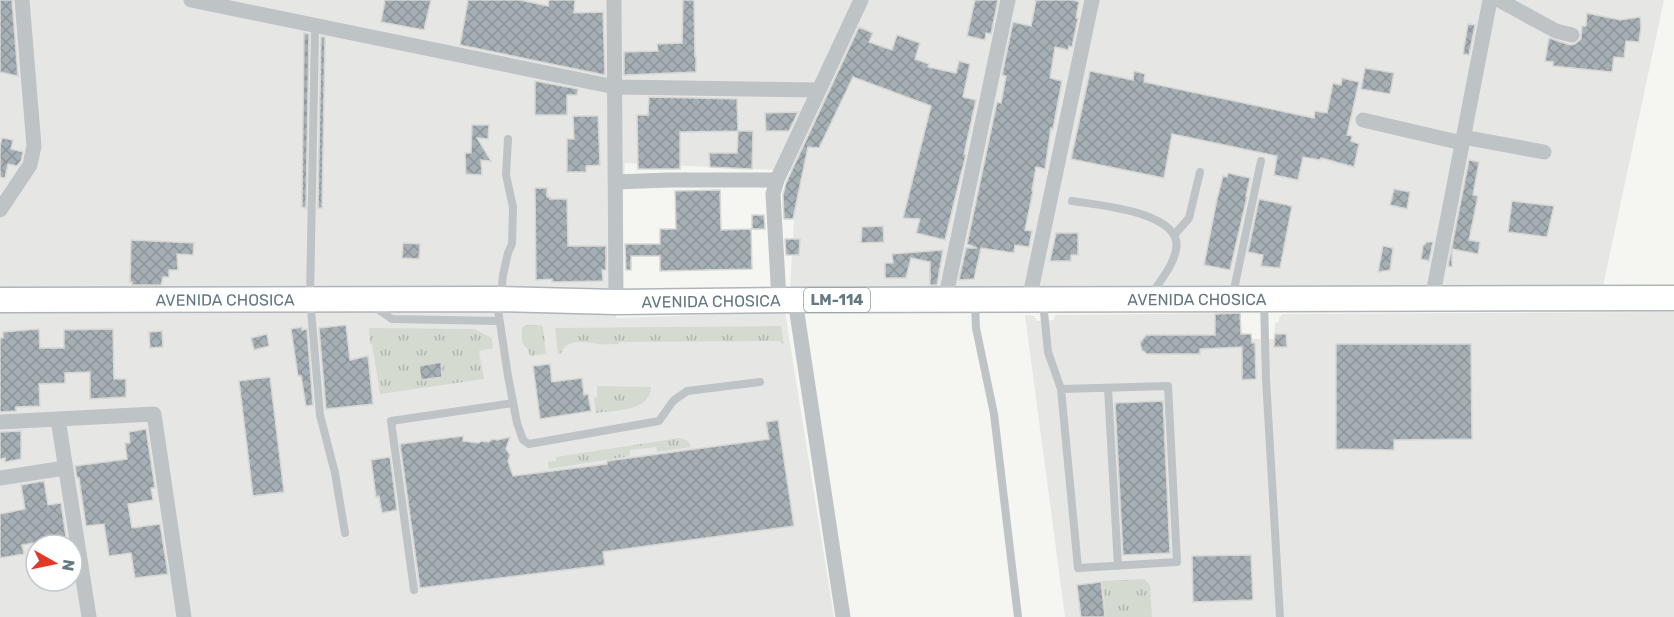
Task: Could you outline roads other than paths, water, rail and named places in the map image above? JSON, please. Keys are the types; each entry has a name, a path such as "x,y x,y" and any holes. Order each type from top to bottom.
{"main road":[{"name":"AVENIDA CHOSICA","path":"0,300 361,298 499,306 787,300 1674,298"}],"street":[{"path":"0,210 30,165 33,146 22,0"},
{"path":"191,0 615,87 819,90"},
{"path":"614,0 616,302"},
{"path":"843,617 787,300 773,194 777,180 861,0"},
{"path":"945,300 1008,0"},
{"path":"1036,300 1092,0"},
{"path":"1432,299 1490,0"},
{"path":"1499,0 1556,30 1572,35"},
{"path":"1363,120 1463,140 1544,152"},
{"path":"615,182 777,180"},
{"path":"0,423 154,414 184,617"},
{"path":"58,419 89,617"},
{"path":"0,478 65,468"}],"lane":[{"path":"315,32 310,298 320,415 335,473 345,534"},
{"path":"508,139 506,175 513,207 512,244 503,274 499,306 513,402 523,440 529,444 659,421 673,401 687,391 760,382"},
{"path":"1232,299 1261,161"},
{"path":"1175,234 1190,218 1200,172"},
{"path":"1072,201 1152,217 1175,234 1177,248 1174,257 1149,300"},
{"path":"975,300 976,328 994,414 1018,617"},
{"path":"1036,300 1048,352 1061,389 1078,568 1177,562 1168,386 1061,389"},
{"path":"1264,300 1266,391 1280,617"},
{"path":"1108,388 1118,566"},
{"path":"414,590 391,421 513,402"}]}
